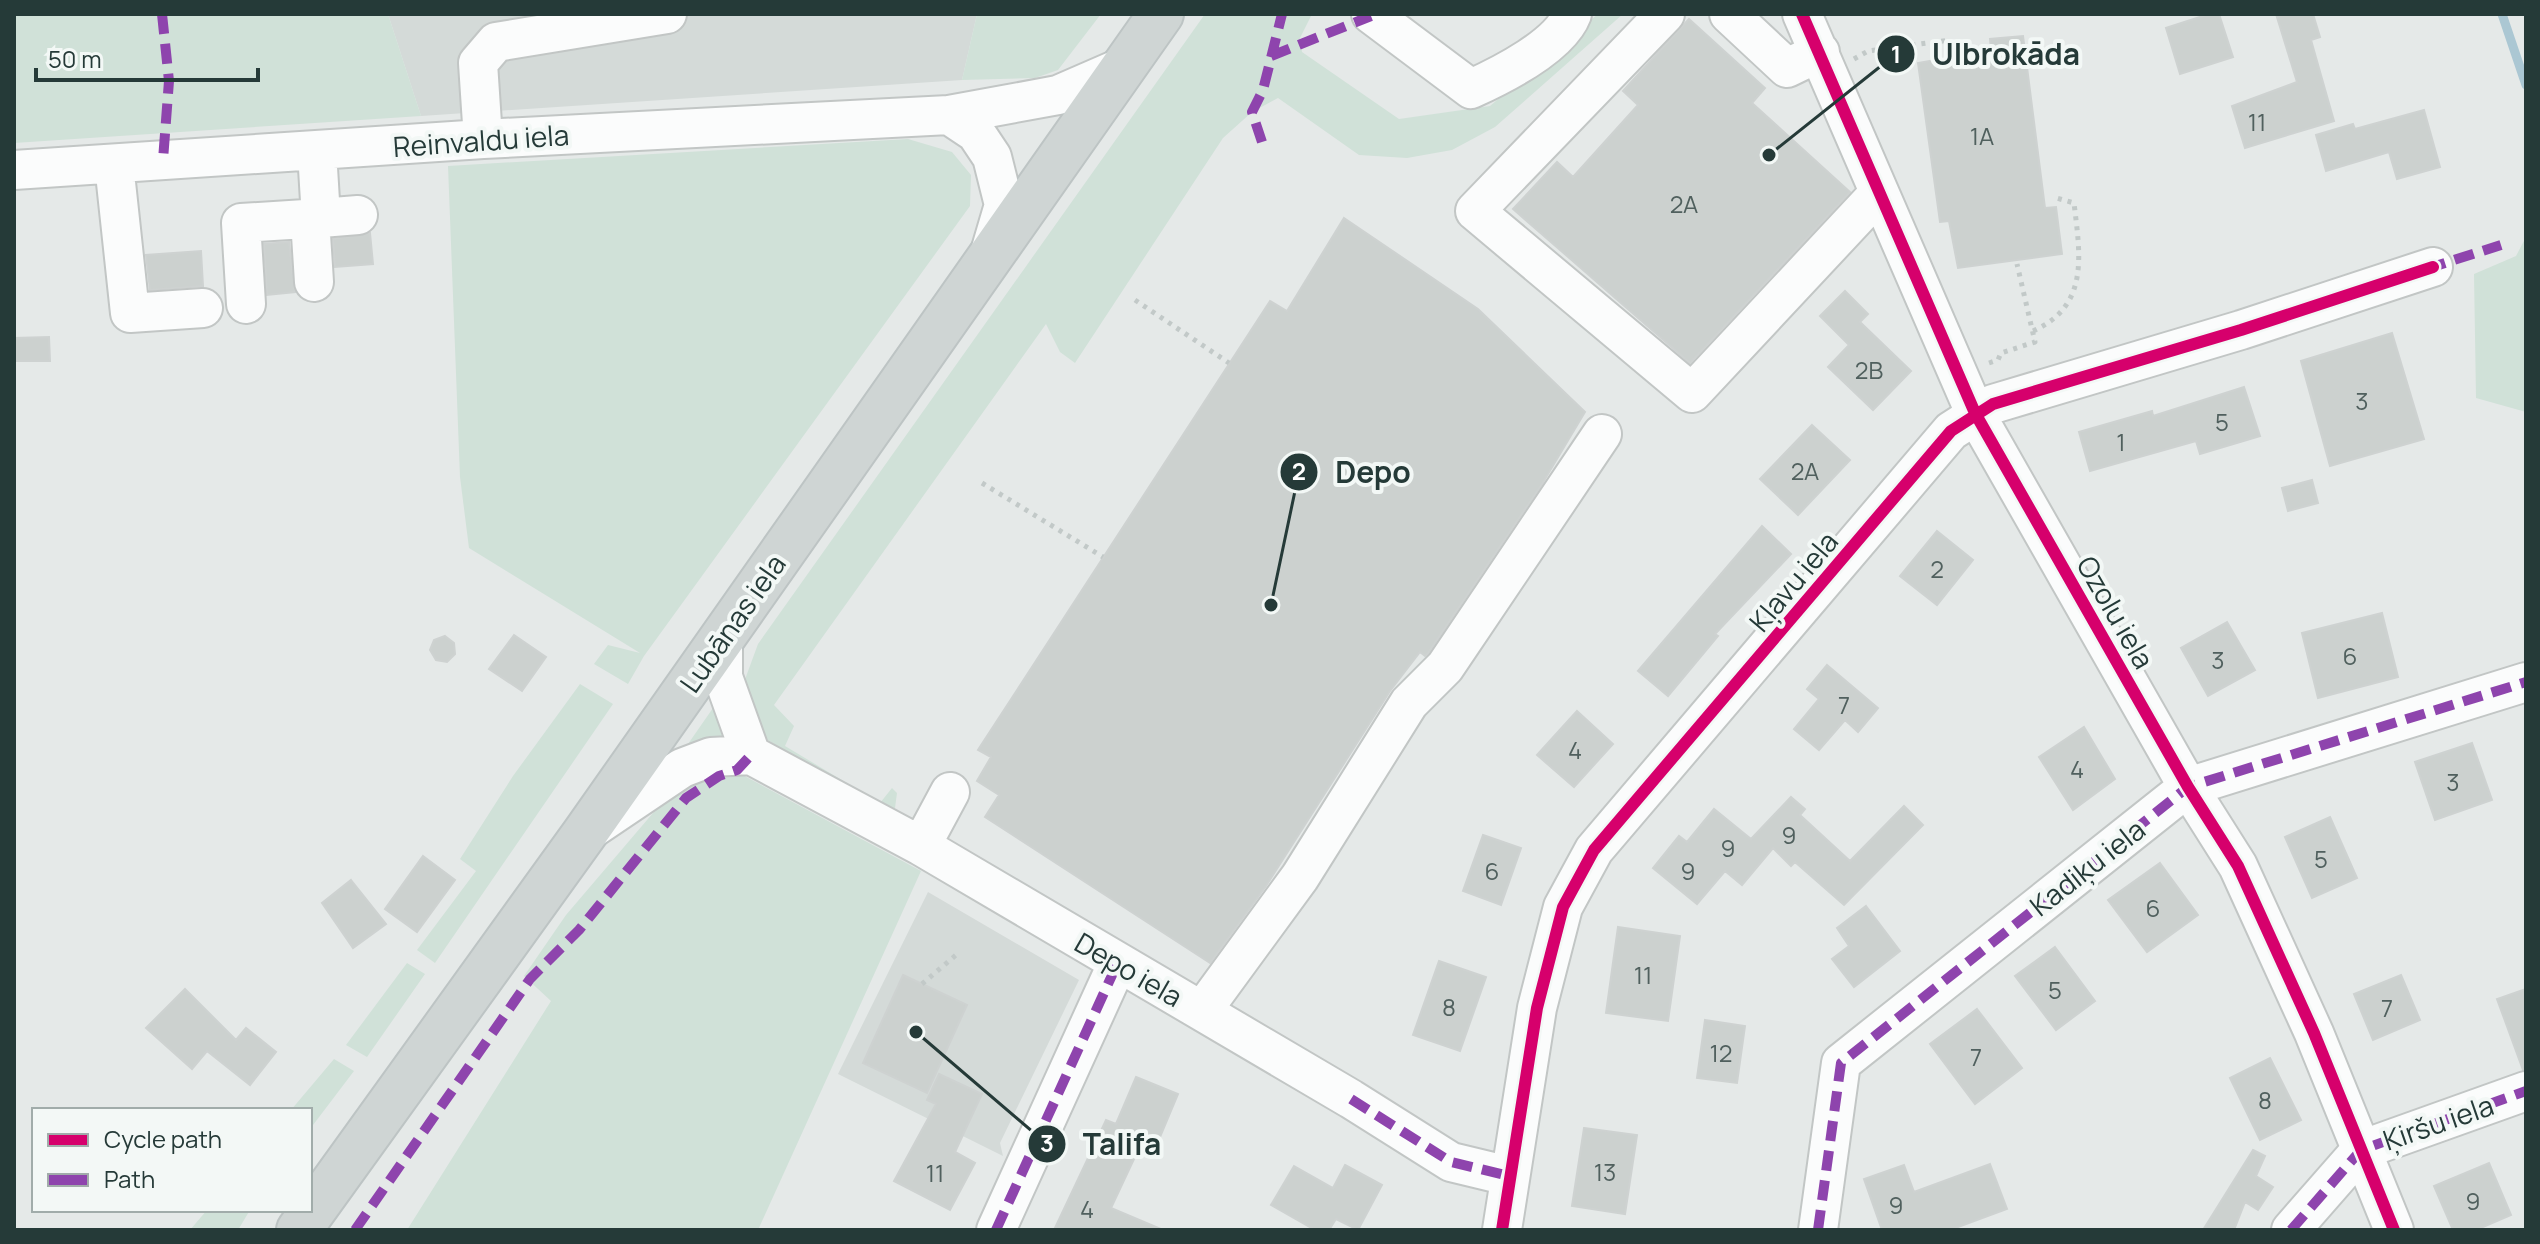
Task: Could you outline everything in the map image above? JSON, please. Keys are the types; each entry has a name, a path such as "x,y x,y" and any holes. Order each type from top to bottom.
{"main road":[{"name":"Lubānas iela","path":"299,1230 585,833 1161,14"}],"street":[{"path":"483,139 478,63 496,42 667,14"},
{"path":"1371,14 1471,89 1507,73 1568,27 1572,14"},
{"path":"1665,14 1475,211 1692,393 1879,193"},
{"path":"1729,14 1787,68 1833,57"},
{"name":"Ozolu iela","path":"1802,14 1833,57 1879,193 1975,413 2188,787 2238,866 2314,1033 2394,1230"},
{"name":"Reinvaldu iela","path":"14,170 483,139 949,115 1058,95 1127,65"},
{"path":"949,115 976,133 992,157 1004,205 987,261"},
{"path":"314,282 329,218 317,151"},
{"path":"114,164 130,313 203,308"},
{"path":"246,304 241,223 329,218"},
{"name":"Kļavu iela","path":"1502,1230 1537,1008 1563,907 1594,850 1951,431 1975,413 2027,393 2241,330 2433,267"},
{"path":"1202,1011 1300,877 1409,703 1445,667 1602,434"},
{"path":"585,833 682,768 711,757 751,755 723,677 723,637"},
{"name":"Kadiķu iela","path":"1818,1230 1841,1063 2188,787 2526,682"},
{"name":"Depo iela","path":"751,755 921,846 1451,1162 1509,1176"},
{"path":"921,846 950,792"},
{"path":"996,1230 1118,962"},
{"name":"Ķiršu iela","path":"2291,1230 2361,1150 2526,1091"}],"path":[{"path":"1833,57 1950,40"},
{"path":"2033,331 2049,324 2063,308 2075,289 2081,265 2074,203 2053,197"},
{"path":"1987,368 1989,361 1998,360 2001,353 2035,342 2017,264"},
{"path":"1135,300 1229,363"},
{"path":"982,483 1103,557"},
{"path":"922,984 956,955"}],"shaded area":[{"path":"14,14 388,14 421,116 14,143"},
{"path":"388,14 977,14 962,80 421,116"},
{"path":"977,14 1101,14 1058,70 1035,78 962,80"},
{"path":"1205,14 1312,14 1300,38 1302,52 1399,119 1490,106 1598,14 1623,14 1495,127 1452,150 1407,158 1359,155 1278,98 1252,112 1223,138 1075,363 1060,352 1046,324 774,705 794,726 785,746 880,803 892,788 897,793 895,808 882,809 766,739 740,693 758,644"},
{"path":"908,139 952,152 971,175 970,206 644,656 628,684 594,664 608,645 640,653 469,548 460,477 448,166"},
{"path":"2526,237 2526,412 2476,398 2474,274 2516,256"},
{"path":"580,684 613,704 435,963 417,950 476,871 460,859 513,776"},
{"path":"713,708 731,741 688,748 688,744"},
{"path":"726,766 921,871 758,1230 407,1230 551,1001 524,976 566,915 676,786"},
{"path":"928,892 1079,980 1000,1143 1003,1156 838,1074"},
{"path":"407,963 425,974 367,1057 346,1045"},
{"path":"334,1059 354,1071 312,1126 312,1108 293,1108"},
{"path":"205,1212 249,1212 238,1230 190,1230"}],"building":[{"path":"2209,14 2219,14 2233,57 2180,74 2166,28"},
{"path":"2276,14 2313,14 2320,37 2311,40 2334,121 2245,148 2232,106 2297,82"},
{"path":"1689,19 1765,88 1752,103 1850,192 1690,363 1513,209 1557,162 1573,177 1638,105 1623,91"},
{"path":"2023,36 2045,208 2056,207 2062,254 1958,268 1949,221 1940,222 1918,63 1991,50 1990,39"},
{"path":"2424,110 2440,167 2397,179 2389,152 2326,171 2316,135 2353,124 2355,129"},
{"path":"1344,218 1478,309 1585,412 1542,484 1428,653 1425,656 1420,652 1390,691 1266,886 1210,963 985,817 999,795 977,781 991,757 978,750 1270,301 1287,311"},
{"path":"370,233 373,264 335,267 333,239"},
{"path":"289,242 295,292 267,295 264,244"},
{"path":"201,251 203,286 150,290 146,255"},
{"path":"1845,291 1868,314 1860,322 1911,371 1873,410 1828,367 1849,345 1820,316"},
{"path":"2392,333 2424,439 2330,466 2301,361"},
{"path":"49,337 50,361 14,361 14,338"},
{"path":"2244,387 2260,436 2200,454 2196,441 2090,471 2079,432 2152,411 2153,416"},
{"path":"1812,425 1850,460 1798,515 1760,479"},
{"path":"2312,480 2318,503 2288,511 2282,488"},
{"path":"1762,526 1791,554 1715,634 1718,636 1668,696 1638,671"},
{"path":"1937,531 1973,560 1937,605 1900,576"},
{"path":"2382,613 2398,677 2318,698 2302,633"},
{"path":"2227,622 2255,670 2208,696 2181,648"},
{"path":"514,635 546,657 522,691 489,669"},
{"path":"445,636 454,643 455,654 447,662 436,660 430,650 434,640"},
{"path":"1827,665 1878,708 1858,732 1845,720 1819,750 1794,729 1819,699 1807,689"},
{"path":"1577,711 1613,744 1574,787 1537,755"},
{"path":"2084,727 2115,779 2073,810 2039,757"},
{"path":"2472,743 2492,800 2435,820 2415,762"},
{"path":"1791,797 1805,809 1800,815 1850,861 1904,806 1923,825 1844,905 1795,862 1791,866 1773,848 1742,885 1725,871 1697,904 1653,868 1679,836 1687,842 1714,809 1751,839"},
{"path":"2330,817 2357,878 2312,898 2285,837"},
{"path":"1483,835 1521,848 1501,905 1463,891"},
{"path":"423,856 455,880 417,932 385,909"},
{"path":"2160,863 2198,915 2147,952 2108,900"},
{"path":"351,880 386,924 353,948 322,903"},
{"path":"1866,906 1900,951 1854,987 1832,959 1849,946 1837,928"},
{"path":"1618,927 1680,936 1668,1021 1606,1013"},
{"path":"2055,947 2095,1001 2056,1030 2015,976"},
{"path":"1439,961 1486,977 1460,1051 1413,1035"},
{"path":"903,975 967,1005 927,1093 863,1063"},
{"path":"2401,975 2420,1020 2373,1040 2354,994"},
{"path":"185,989 236,1040 246,1028 276,1052 250,1085 207,1051 192,1069 146,1028"},
{"path":"2526,989 2526,1070 2523,1070 2497,999"},
{"path":"1977,1009 2022,1068 1975,1104 1930,1044"},
{"path":"1705,1020 1745,1026 1737,1083 1697,1078"},
{"path":"2270,1058 2301,1120 2260,1140 2230,1078"},
{"path":"939,1074 982,1094 955,1152 975,1163 950,1210 894,1181 936,1104 927,1100"},
{"path":"1136,1077 1178,1094 1155,1149 1141,1144 1111,1208 1163,1230 1054,1230 1106,1120 1116,1124"},
{"path":"1584,1128 1637,1135 1625,1214 1572,1206"},
{"path":"2253,1150 2265,1156 2256,1176 2273,1187 2258,1210 2245,1202 2234,1230 2203,1230"},
{"path":"2489,1163 2511,1215 2476,1230 2453,1230 2434,1186"},
{"path":"1990,1164 2007,1209 1950,1230 1882,1230 1864,1179 1904,1165 1914,1192"},
{"path":"1345,1165 1382,1185 1358,1230 1336,1219 1329,1230 1315,1230 1271,1205 1294,1166 1333,1188"}],"waterway":[{"path":"2502,14 2526,85"}],"marked path":[{"path":"162,14 169,81 163,160"},
{"path":"1262,142 1252,112 1263,90 1282,14"},
{"path":"1271,56 1371,16"},
{"path":"2426,269 2501,245"},
{"path":"1818,1230 1841,1063 2188,787 2526,682"},
{"path":"355,1230 530,979 579,930 686,798 719,776 737,770 751,755"},
{"path":"996,1230 1118,962"},
{"path":"2291,1230 2361,1150 2526,1091"},
{"path":"1351,1099 1451,1162 1509,1176"}],"cycle path":[{"path":"1802,14 1975,413 2188,787 2238,866 2314,1033 2394,1230"},
{"path":"1502,1230 1537,1008 1563,907 1594,850 1951,431 1993,404 2241,330 2433,267"}],"place":[{"name":"Ulbrokāda","path":"1769,155"},
{"name":"Depo","path":"1271,605"},
{"name":"Talifa","path":"916,1032"}]}
